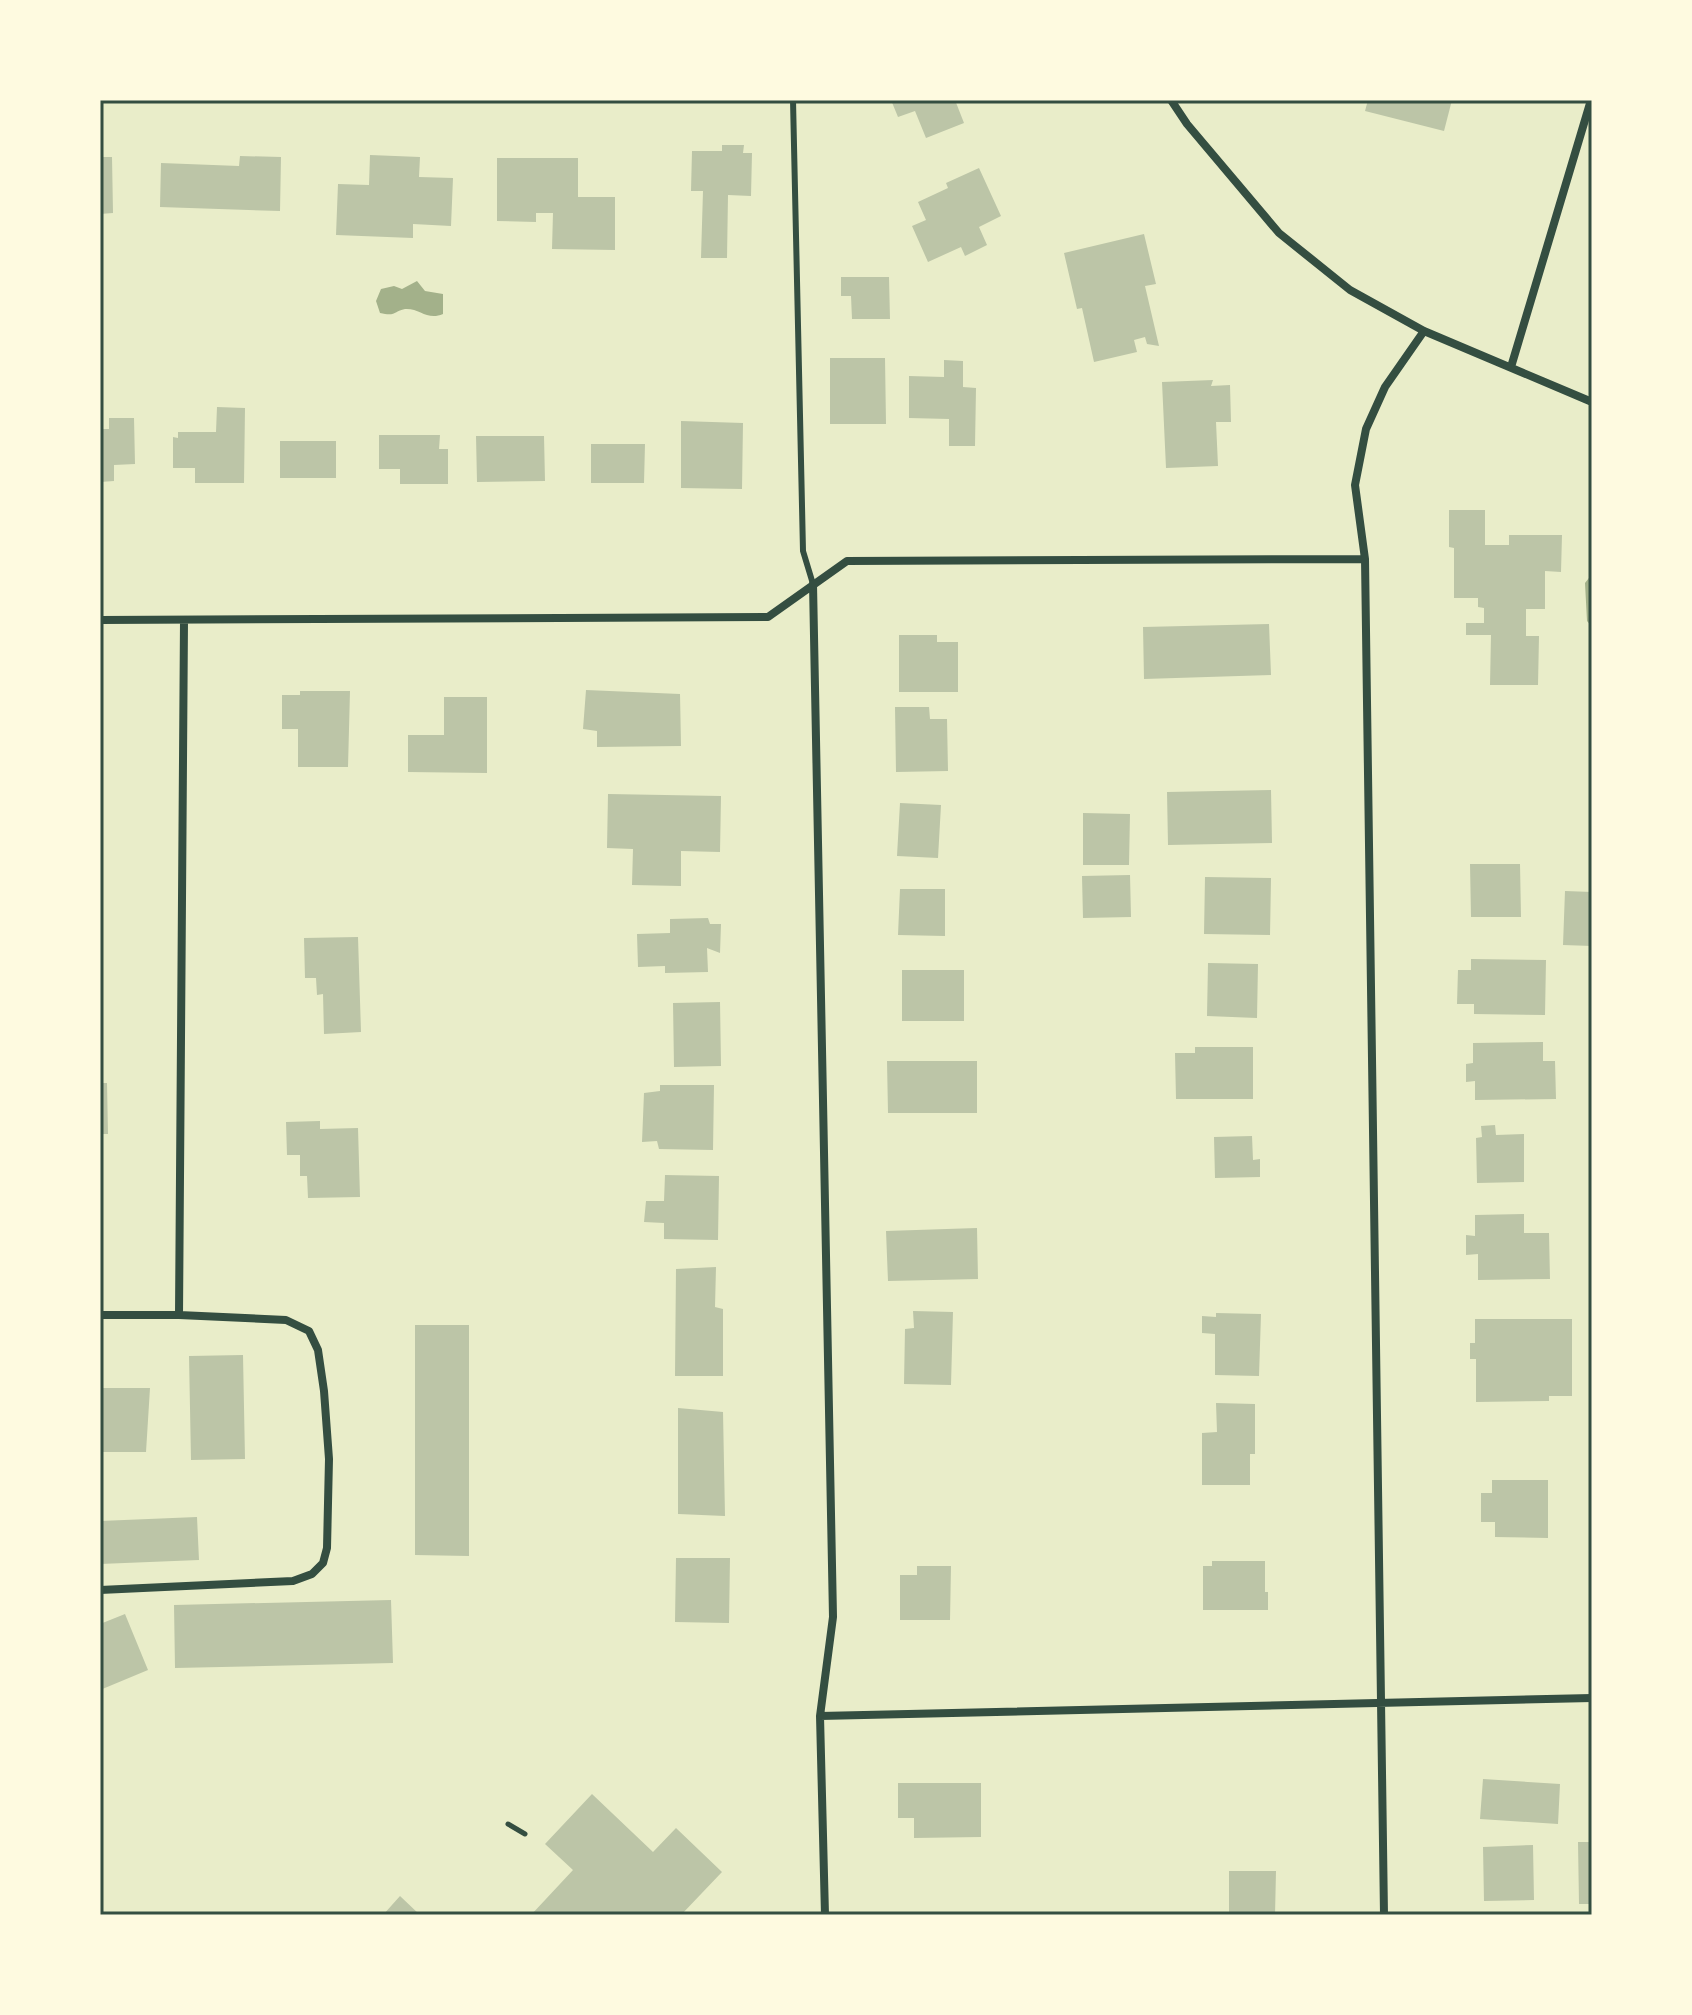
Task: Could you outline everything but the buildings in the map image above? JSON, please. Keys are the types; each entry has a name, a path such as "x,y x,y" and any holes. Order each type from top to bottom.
{"street":[{"path":"1171,100 1187,124 1279,233 1350,290 1424,331 1592,402"},
{"path":"1511,367 1591,100"},
{"path":"1384,1915 1365,559 1355,485 1366,429 1385,387 1424,331"},
{"path":"100,620 768,617 847,561 1365,559"},
{"path":"813,584 833,1617 820,1716 825,1915"},
{"path":"179,1315 184,621"},
{"path":"100,1315 286,1320 309,1331 318,1350 329,1459 327,1548 323,1563 312,1574 293,1581 100,1590"},
{"path":"820,1716 1592,1698"}],"lane":[{"path":"793,100 803,551 813,584"}],"path":[{"path":"508,1824 525,1834"}],"shaded area":[{"path":"417,281 425,291 443,294 443,314 432,316 405,309 392,314 380,313 376,301 381,289 394,286 402,289"},
{"path":"1592,574 1592,627 1587,621 1585,583"}]}
